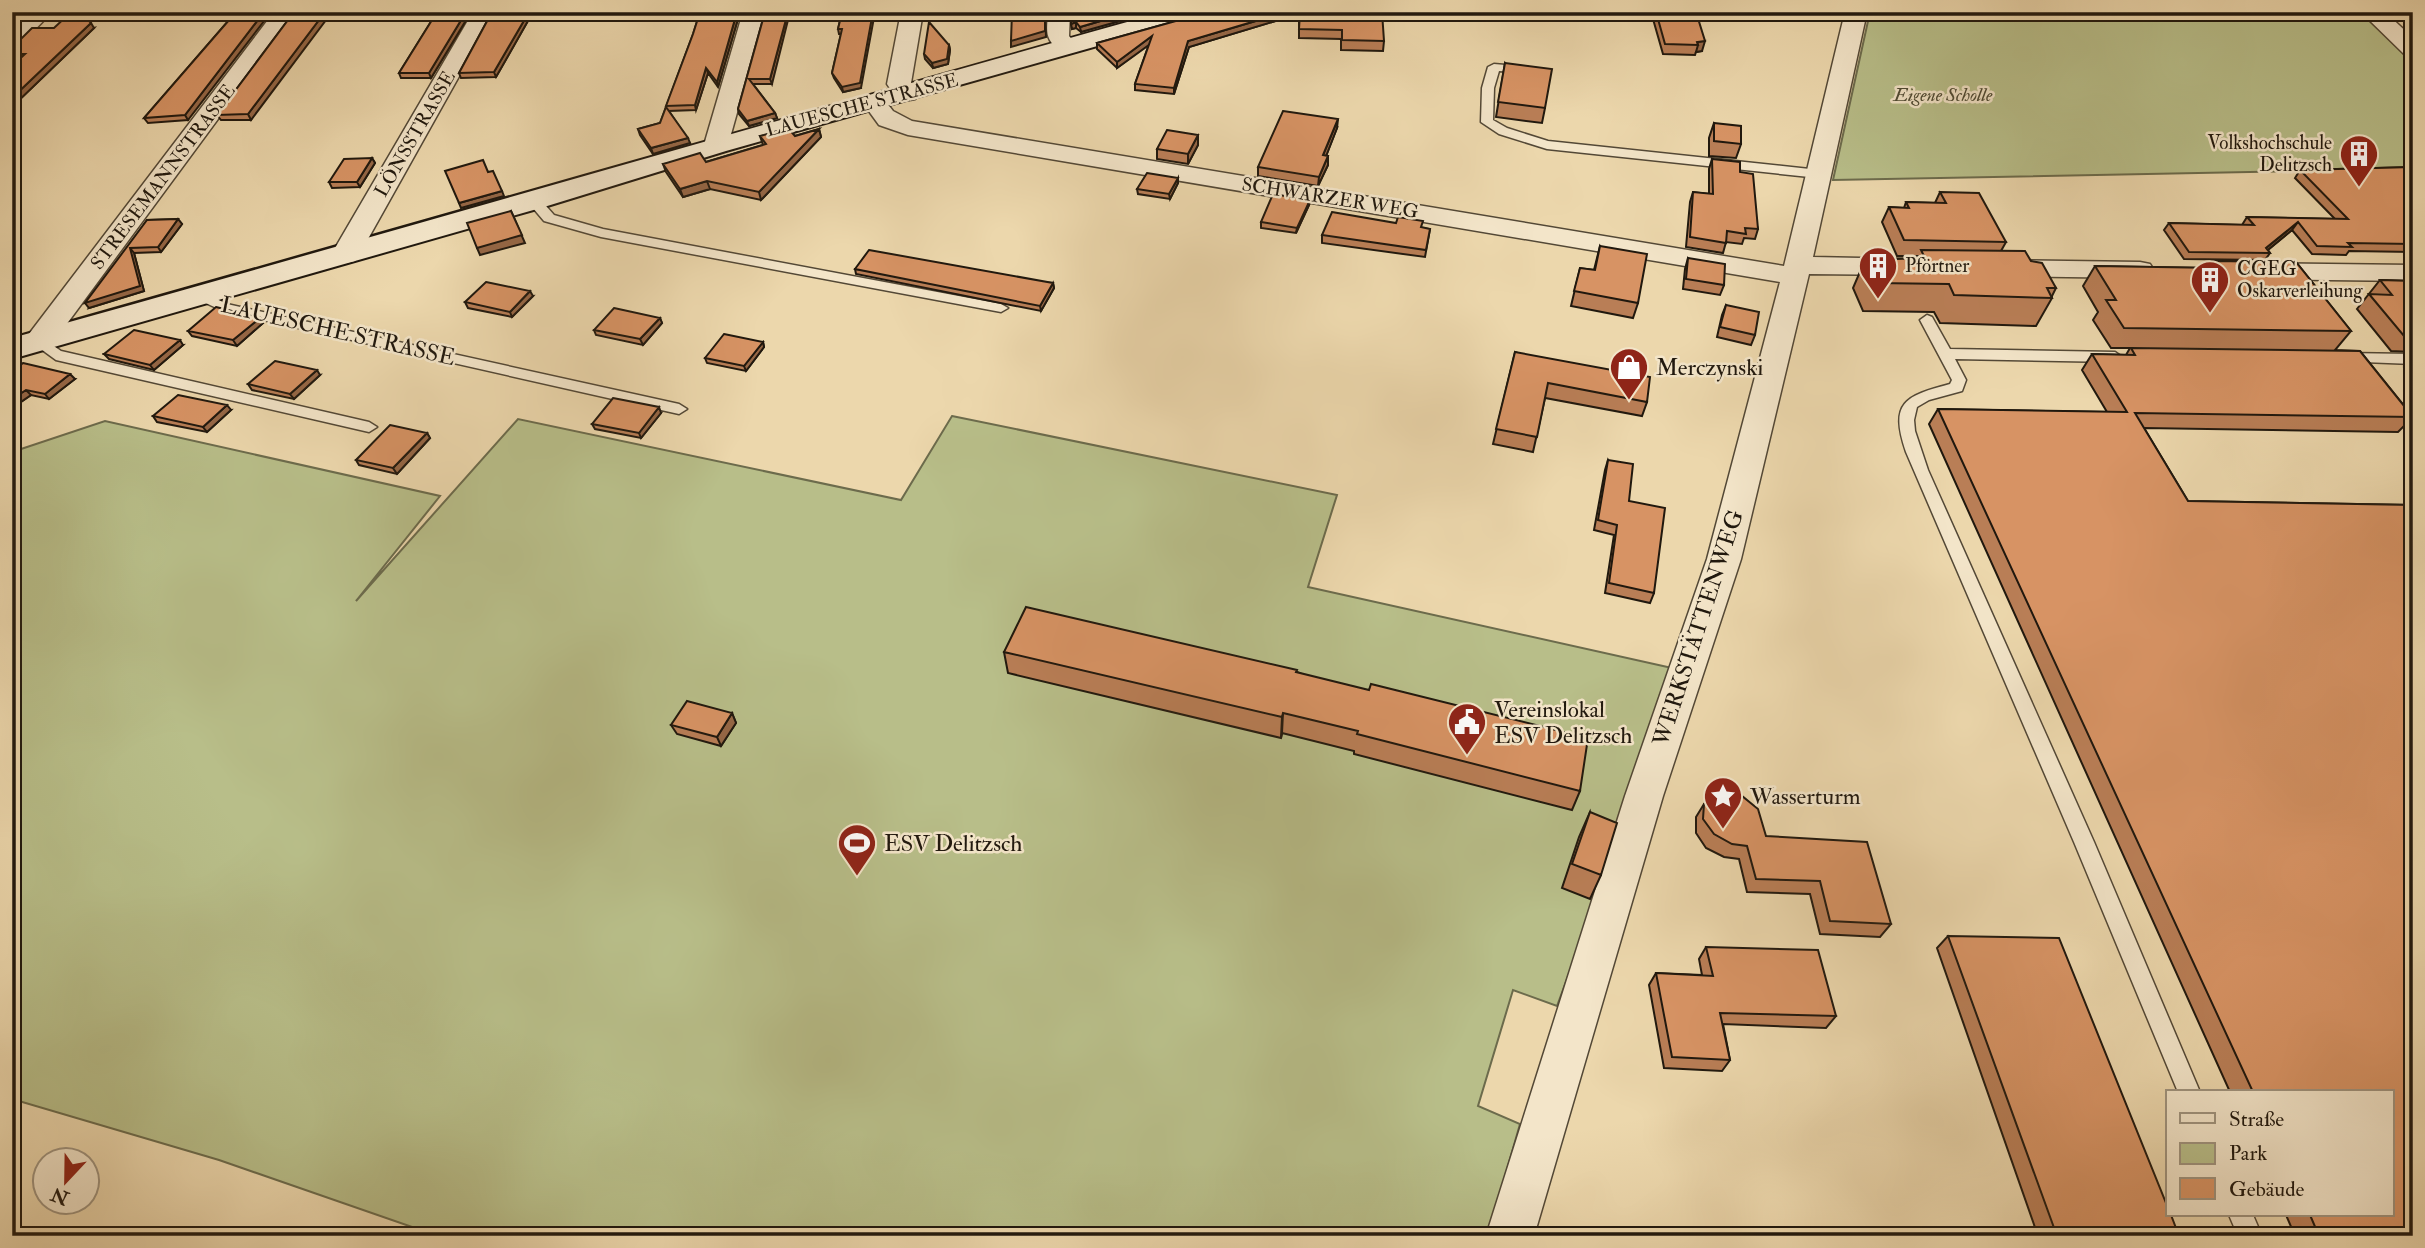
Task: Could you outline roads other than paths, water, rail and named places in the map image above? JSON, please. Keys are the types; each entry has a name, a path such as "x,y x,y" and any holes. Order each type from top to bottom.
{"street":[{"path":"15,35 41,12"},
{"name":"STRESEMANNSTRASSE","path":"39,341 286,12"},
{"name":"LÖNSSTRASSE","path":"345,255 484,12"},
{"path":"716,145 754,12"},
{"path":"907,94 900,84 912,12"},
{"path":"1059,12 1058,38 1068,47"},
{"name":"LAUESCHE STRASSE","path":"12,349 534,201 716,145 875,103 1191,12"},
{"name":"WERKSTÄTTENWEG","path":"1510,1236 1644,796 1724,559 1796,270 1856,12"},
{"path":"2372,12 2413,50"},
{"name":"SCHWARZER WEG","path":"875,103 880,114 892,124 908,128 1796,270 1937,268"},
{"path":"1976,268 2170,270"},
{"path":"2225,271 2413,273"}],"lane":[{"path":"1530,70 1494,67 1488,88 1488,122 1503,131 1547,145 1819,174"},
{"path":"534,201 549,218 601,233 1000,308"},
{"name":"LAUESCHE STRASSE","path":"202,296 222,307 680,408"},
{"path":"1927,320 1959,380 1957,387 1916,398 1908,405 1905,418 1920,470 2084,842 2188,1090"},
{"path":"39,341 56,355 369,427"},
{"path":"1947,354 2124,357"},
{"path":"2333,358 2413,359"},
{"path":"2241,1216 2250,1236"}],"place":[{"name":"Volkshochschule Delitzsch","path":"2359,188"},
{"name":"Pförtner","path":"1878,300"},
{"name":"CGEG Oskarverleihung","path":"2210,314"},
{"name":"Merczynski","path":"1629,401"},
{"name":"Vereinslokal ESV Delitzsch","path":"1467,756"},
{"name":"Wasserturm","path":"1723,830"},
{"name":"ESV Delitzsch","path":"857,877"}],"park label":[{"name":"Eigene Scholle","path":"1943,95"}]}
